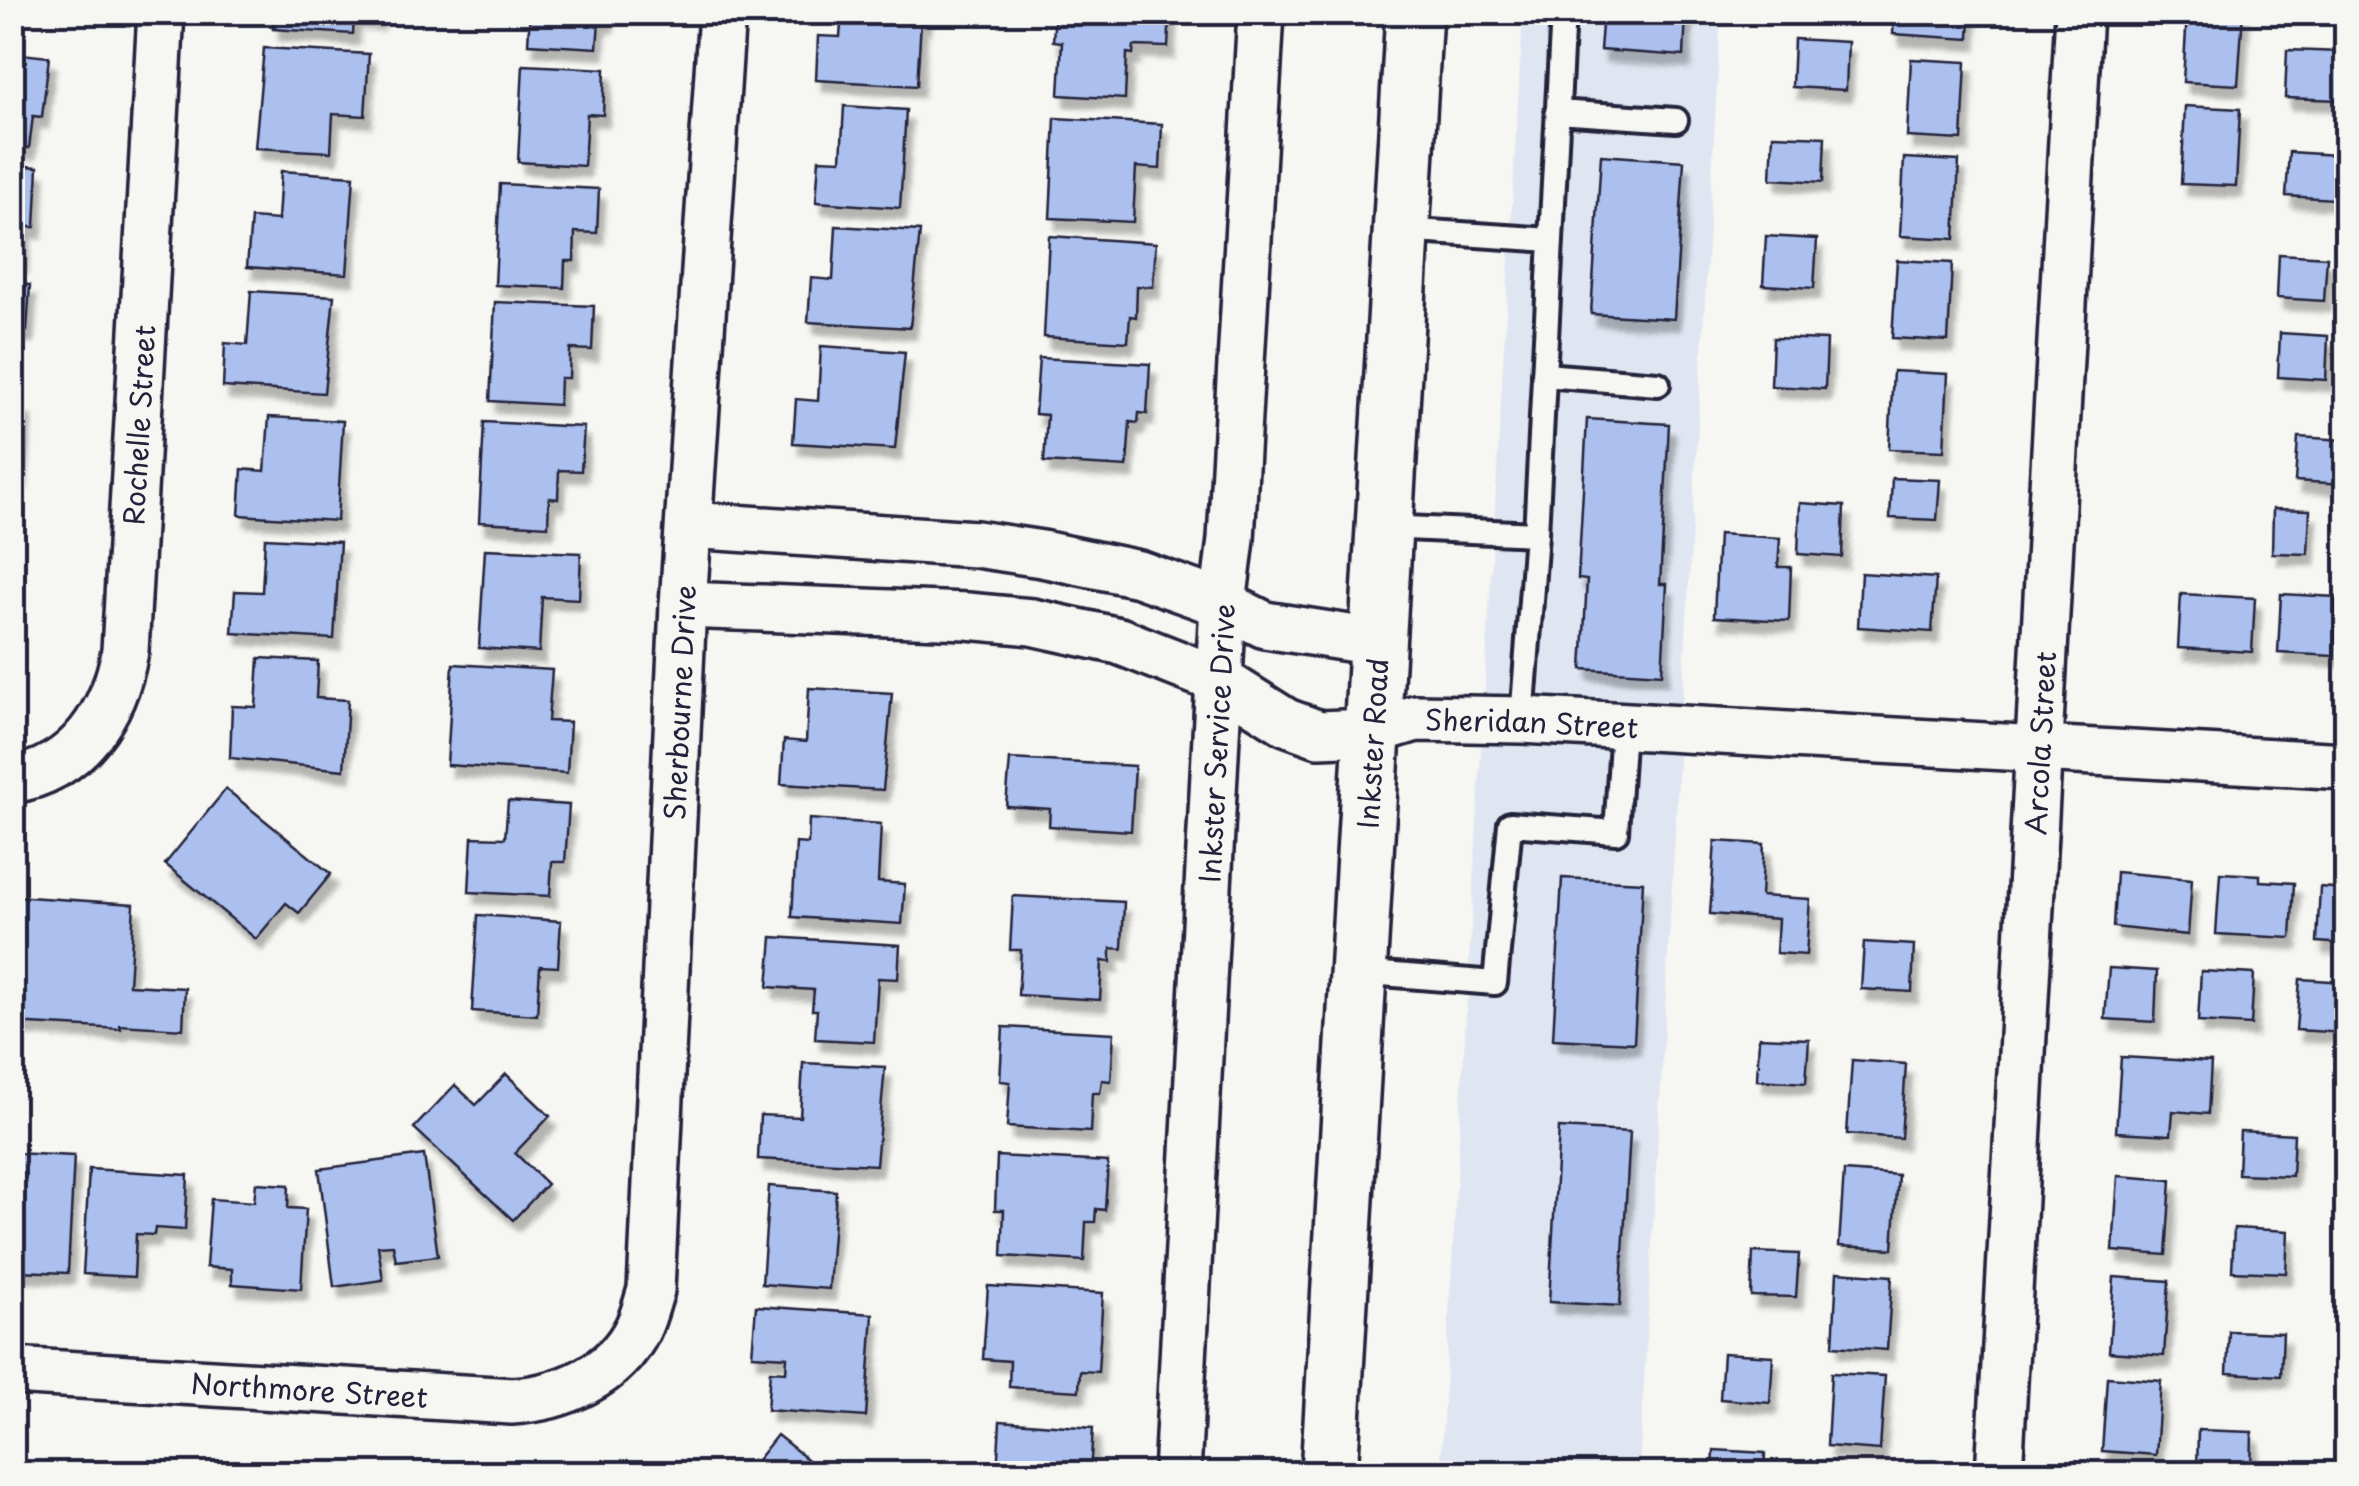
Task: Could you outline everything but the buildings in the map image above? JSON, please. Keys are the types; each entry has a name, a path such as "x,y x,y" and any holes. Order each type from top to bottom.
{"main road":[{"name":"Inkster Road","path":"1329,1474 1414,12"}],"street":[{"name":"Rochelle Street","path":"12,780 57,764 84,743 105,716 119,684 126,631 161,12"},
{"name":"Sherbourne Drive","path":"598,1374 618,1357 638,1330 651,1290 684,605 722,12"},
{"name":"Inkster Service Drive","path":"1177,1474 1223,604 1231,539 1261,12"},
{"name":"Arcola Street","path":"1998,1474 2079,12"},
{"path":"689,524 976,544 1139,574 1223,604 1265,625 1375,642"},
{"name":"Sheridan Street","path":"684,605 1032,622 1119,641 1220,681 1286,722 1319,734 1370,732 1416,718 1522,720 2346,766"},
{"name":"Northmore Street","path":"12,1371 512,1401 562,1394 598,1374"}],"lane":[{"path":"1522,720 1536,534 1563,12"},
{"path":"1557,112 1676,120"},
{"path":"1401,230 1550,240"},
{"path":"1544,375 1658,384"},
{"path":"1382,526 1536,534"},
{"path":"1356,972 1495,983 1510,824 1616,832 1623,728"}],"shaded area":[{"path":"1523,13 1721,13 1639,1473 1440,1474"}]}
